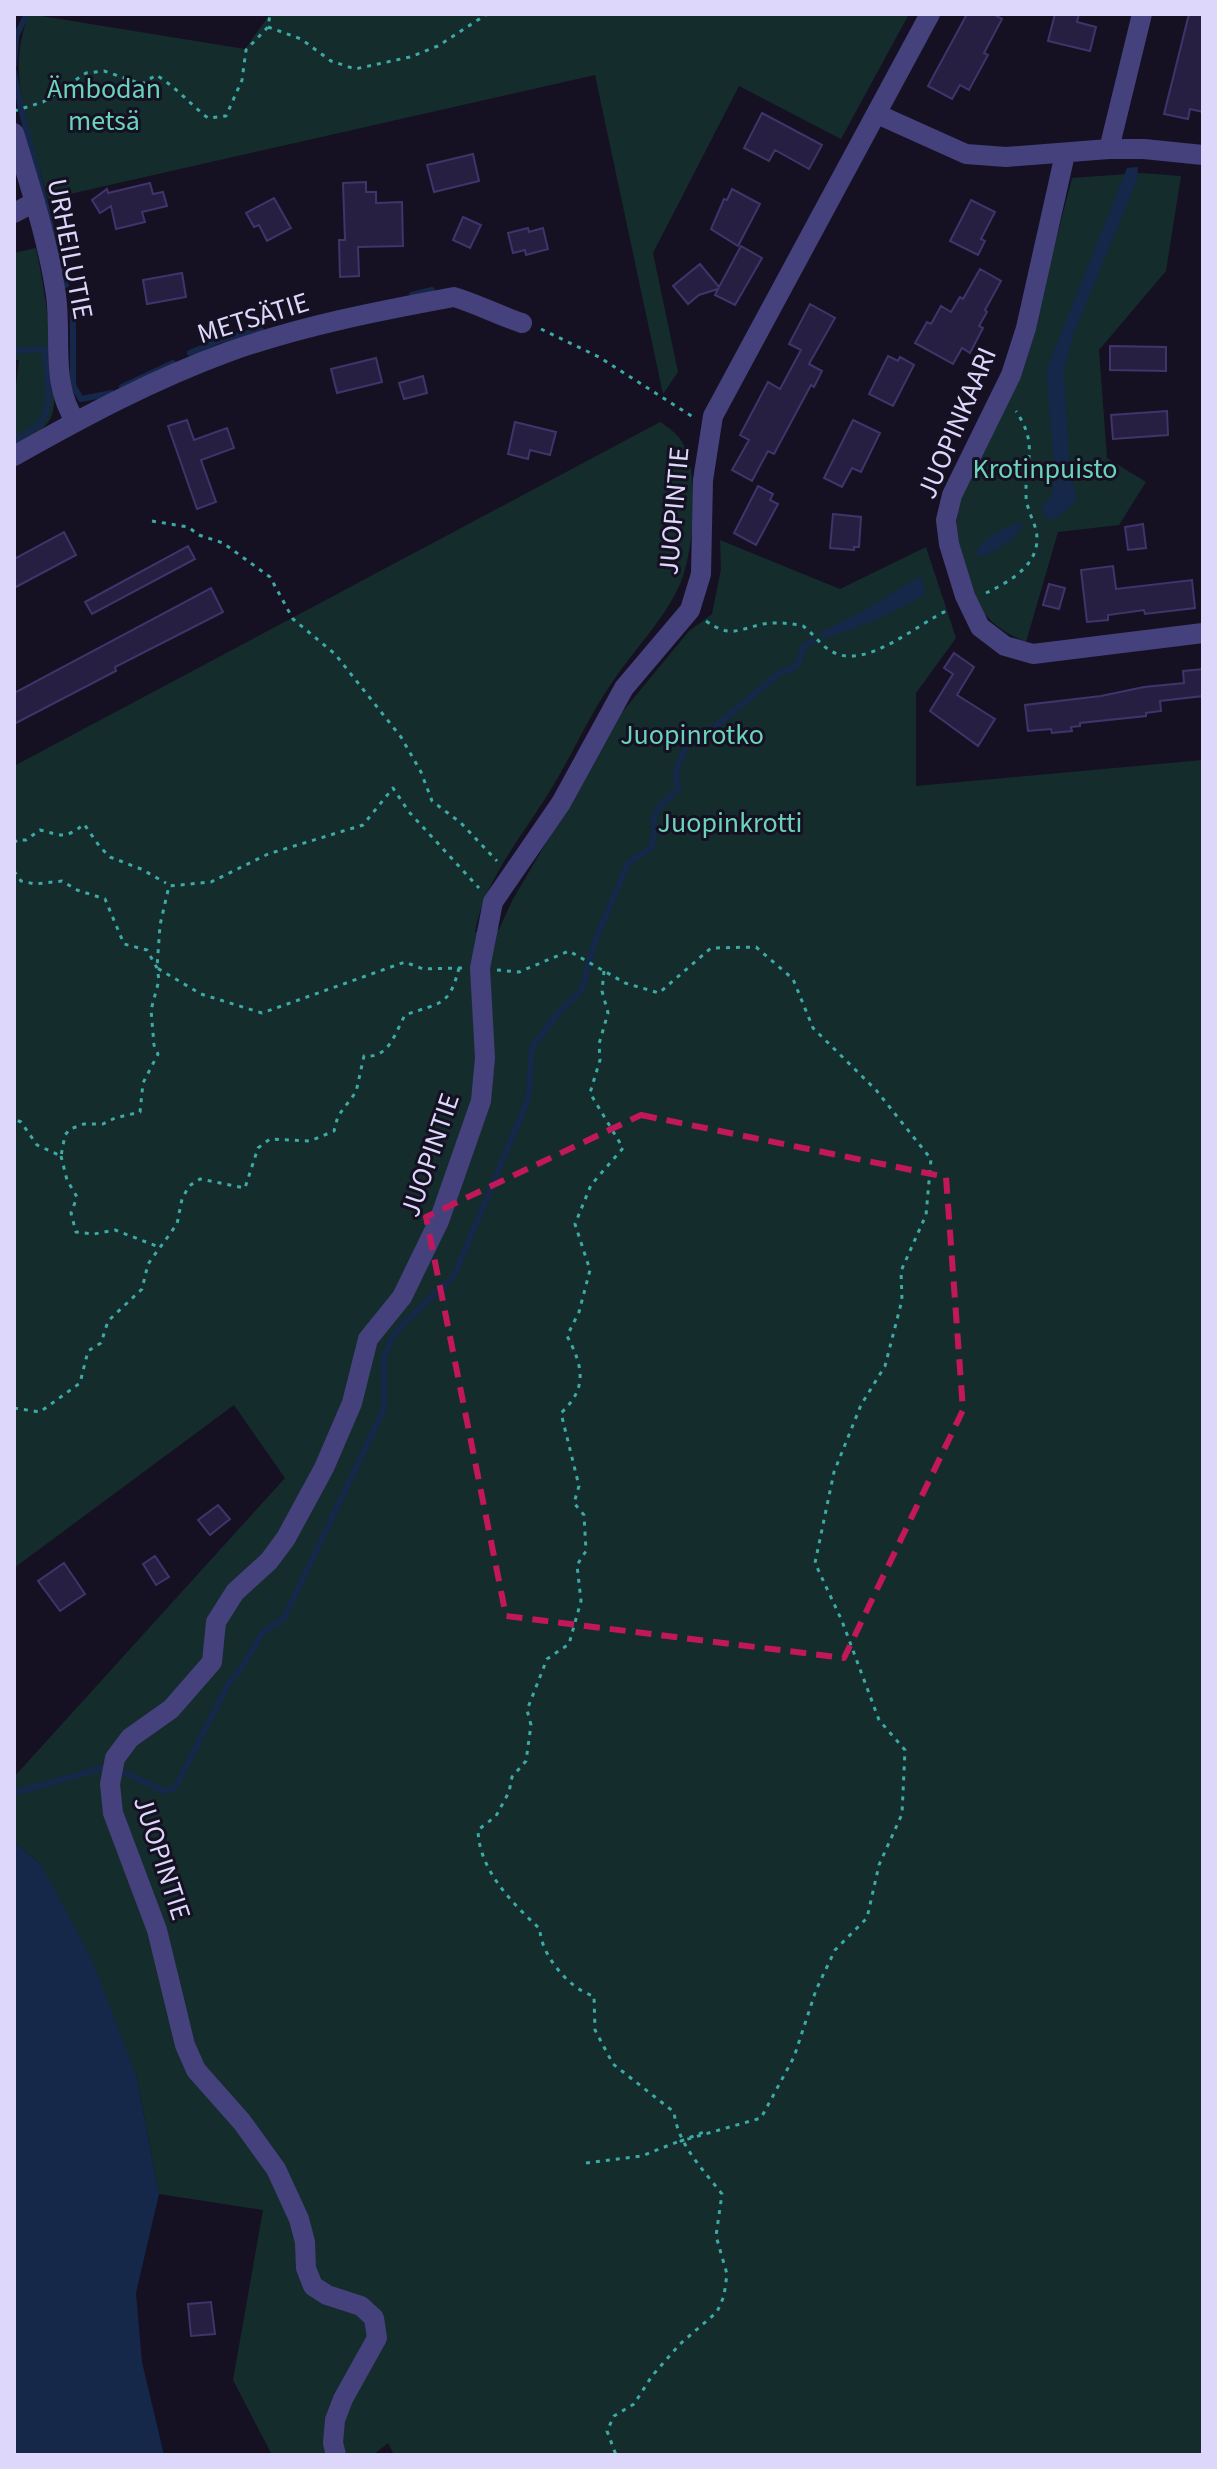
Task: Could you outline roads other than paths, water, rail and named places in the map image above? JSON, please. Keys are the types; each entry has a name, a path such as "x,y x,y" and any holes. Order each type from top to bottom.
{"street":[{"name":"JUOPINTIE","path":"336,2455 333,2443 335,2420 343,2399 377,2338 374,2318 361,2306 327,2295 313,2286 306,2268 305,2242 299,2219 276,2169 242,2122 196,2070 185,2045 157,1930 113,1813 110,1784 115,1758 130,1738 171,1709 212,1662 216,1622 235,1592 269,1561 286,1538 324,1468 352,1403 368,1339 402,1297 439,1221 481,1101 485,1058 480,968 493,902 561,803 624,688 690,610 701,574 703,480 711,423 764,317 930,14"},
{"path":"1109,149 1142,14"},
{"path":"877,114 966,154 1006,157 1144,149 1203,155"},
{"name":"URHEILUTIE","path":"14,133 35,202 56,295 59,376 64,404 76,422"},
{"name":"JUOPINKAARI","path":"1065,154 1026,328 1011,375 952,495 946,520 949,544 968,602 980,627 1005,646 1033,654 1203,633"},
{"path":"14,213 35,202"},
{"name":"METSÄTIE","path":"14,456 185,369 286,335 398,307 454,297 522,323"}],"water":[{"path":"1138,167 1137,180 1074,333 1064,369 1070,479 1076,501 1057,518 1049,520 1042,513 1043,506 1052,495 1055,470 1046,371 1127,168"},
{"path":"1023,522 1018,533 1008,542 985,556 977,555 976,551 991,536"},
{"path":"921,576 925,594 875,620 822,639 820,632 858,614"},
{"path":"14,1842 40,1863 90,1955 136,2075 159,2194 136,2293 142,2362 164,2455 14,2455"}],"waterway":[{"path":"14,65 16,36 27,14"},
{"path":"14,72 66,285"},
{"path":"412,295 432,290"},
{"path":"73,305 73,385 81,399 112,393"},
{"path":"190,353 223,339 261,330"},
{"path":"14,351 44,349 48,389 43,419 14,440"},
{"path":"122,387 173,363"},
{"path":"125,1773 164,1791 175,1788 229,1683 262,1633 284,1618 384,1409 384,1357 392,1338 454,1276 528,1100 532,1047 559,1012 582,990 595,941 628,863 651,848 655,831 653,819 659,807 679,788 676,772 686,745 702,741 706,734 781,672 794,667 803,647 813,641"},
{"path":"14,1793 106,1767"}],"park label":[{"name":"Ämbodan metsä","path":"104,105"},
{"name":"Krotinpuisto","path":"1045,469"},
{"name":"Juopinrotko","path":"692,735"},
{"name":"Juopinkrotti","path":"730,823"}]}
